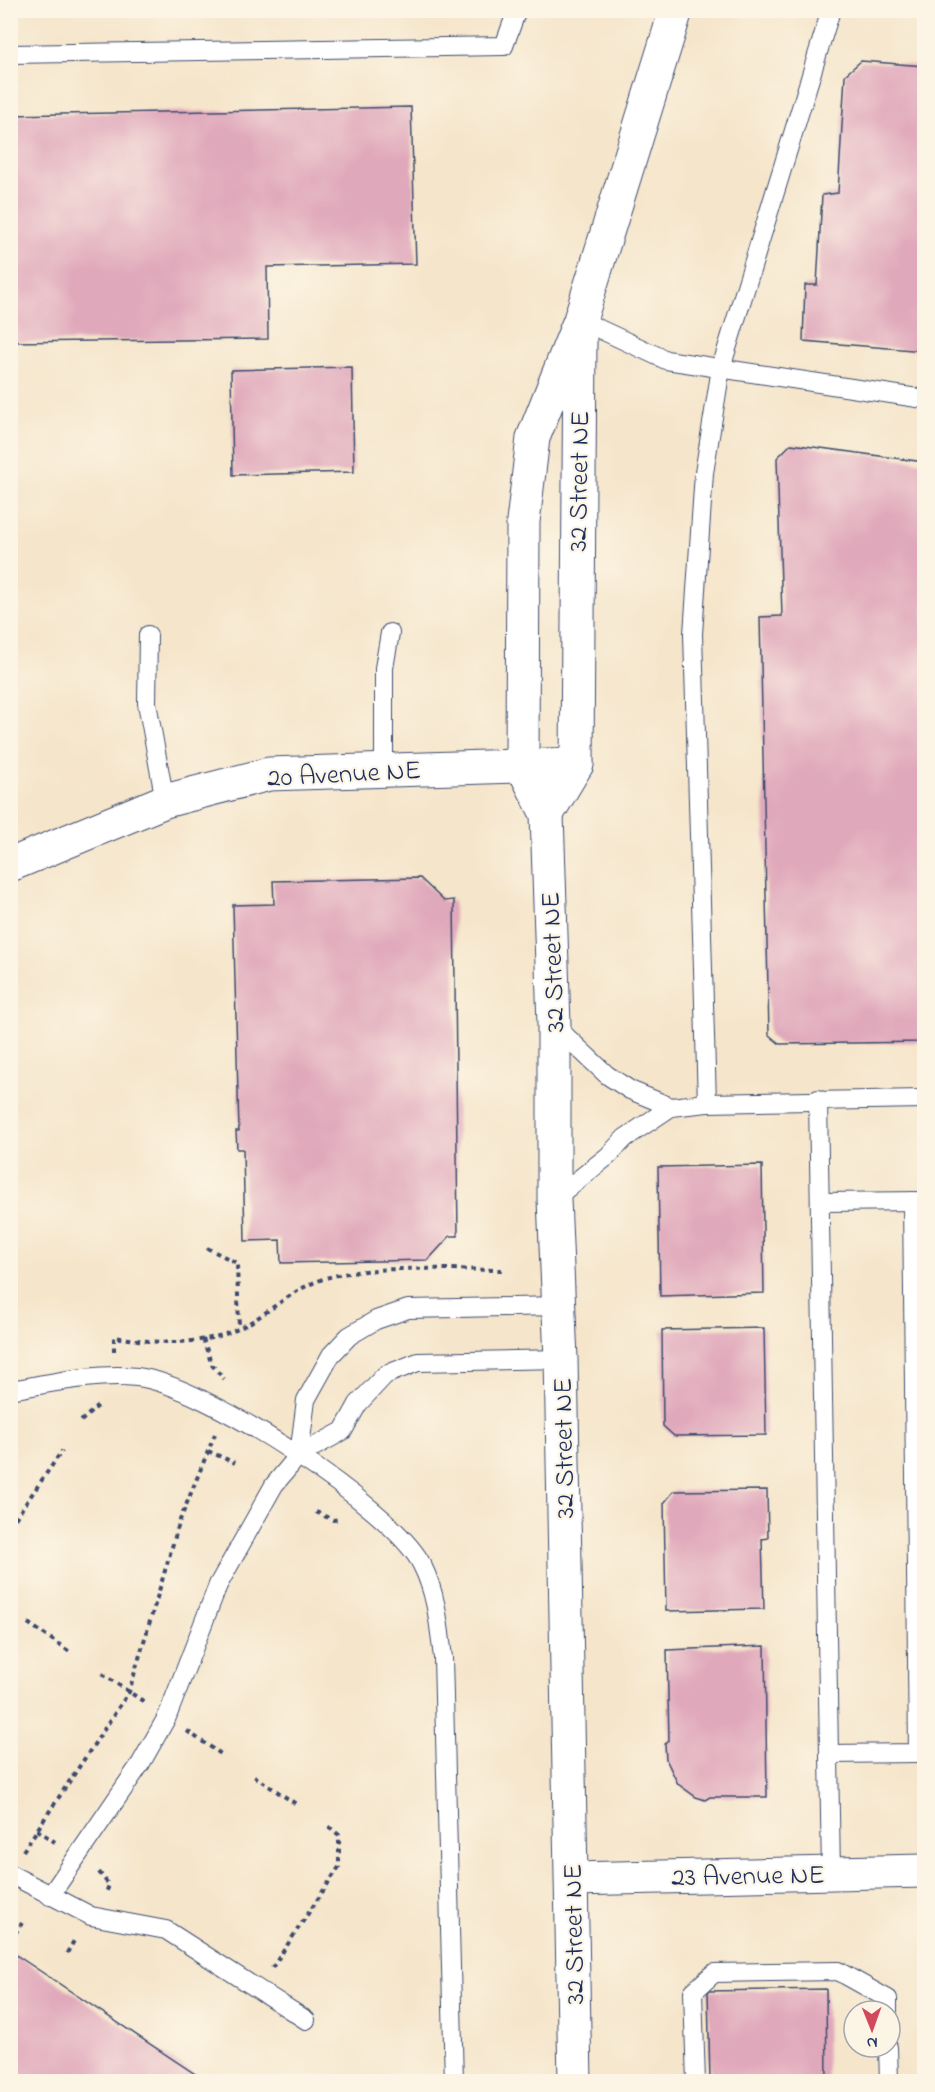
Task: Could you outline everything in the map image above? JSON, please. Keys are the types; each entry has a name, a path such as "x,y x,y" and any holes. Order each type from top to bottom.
{"street":[{"name":"32 Street NE","path":"575,2082 561,1359 554,1199 554,1025 547,814 522,765 523,522 533,438 580,320 676,10"},
{"name":"32 Street NE","path":"577,764 580,320"},
{"name":"20 Avenue NE","path":"13,863 165,801 269,774 577,764"},
{"path":"547,814 577,764"},
{"name":"23 Avenue NE","path":"572,1879 924,1871"}],"lane":[{"path":"10,54 504,46 517,10"},
{"path":"707,1103 693,634 704,473 721,368 831,10"},
{"path":"580,320 666,360 924,399"},
{"path":"384,771 384,668 390,633"},
{"path":"148,635 147,703 165,801"},
{"path":"554,1025 607,1075 630,1090 671,1107"},
{"path":"818,1099 831,1873"},
{"path":"554,1199 608,1156 625,1138 671,1107 707,1103 818,1099 924,1099"},
{"path":"820,1202 918,1201 918,1753 829,1754"},
{"path":"299,1455 306,1400 331,1356 349,1336 367,1325 408,1309 558,1306"},
{"path":"50,1896 141,1763 162,1726 218,1585 274,1485 299,1455 343,1431 358,1404 385,1375 418,1362 561,1359"},
{"path":"10,1390 108,1376 139,1377 166,1384 213,1405 299,1455 397,1532 421,1563 436,1602 443,1658 454,2082"},
{"path":"10,1874 91,1916 166,1930 306,2020"},
{"path":"696,2082 693,1992 714,1973 838,1971 879,1999"},
{"path":"888,2059 889,2082"}],"path":[{"path":"207,1248 237,1263 238,1329"},
{"path":"114,1355 114,1337 157,1342 203,1339 238,1329 304,1286 347,1273 503,1270"},
{"path":"203,1339 212,1365 228,1382"},
{"path":"81,1422 101,1403"},
{"path":"21,1854 129,1692 180,1520 215,1434"},
{"path":"10,1526 62,1451"},
{"path":"208,1452 235,1463"},
{"path":"316,1512 333,1520 340,1519"},
{"path":"28,1623 70,1652"},
{"path":"102,1674 147,1704"},
{"path":"186,1730 221,1754"},
{"path":"254,1776 296,1804"},
{"path":"267,1975 339,1867 339,1835 326,1824"},
{"path":"37,1830 58,1845"},
{"path":"99,1872 109,1885 105,1897"},
{"path":"10,1941 22,1923"},
{"path":"67,1953 75,1939"}],"building":[{"path":"861,61 924,66 924,351 803,341 805,285 817,285 822,195 838,193 845,75"},
{"path":"411,107 416,264 267,267 268,339 10,342 10,115"},
{"path":"352,367 354,472 233,475 231,370"},
{"path":"791,444 924,462 924,1042 780,1044 769,1035 760,617 782,616 777,458"},
{"path":"420,878 444,901 454,900 458,1236 450,1236 428,1260 281,1263 280,1240 245,1241 243,1149 237,1149 236,1131 239,1131 233,905 274,904 273,881"},
{"path":"762,1165 764,1293 660,1296 658,1167"},
{"path":"764,1328 766,1435 674,1436 663,1426 662,1330"},
{"path":"767,1490 768,1538 762,1539 764,1609 666,1611 664,1503 674,1491"},
{"path":"765,1646 767,1797 710,1797 705,1800 696,1797 678,1784 666,1759 665,1744 669,1741 667,1650"},
{"path":"10,1951 198,2076 199,2082 10,2082"},
{"path":"826,1989 827,2082 710,2082 708,1991"}]}
